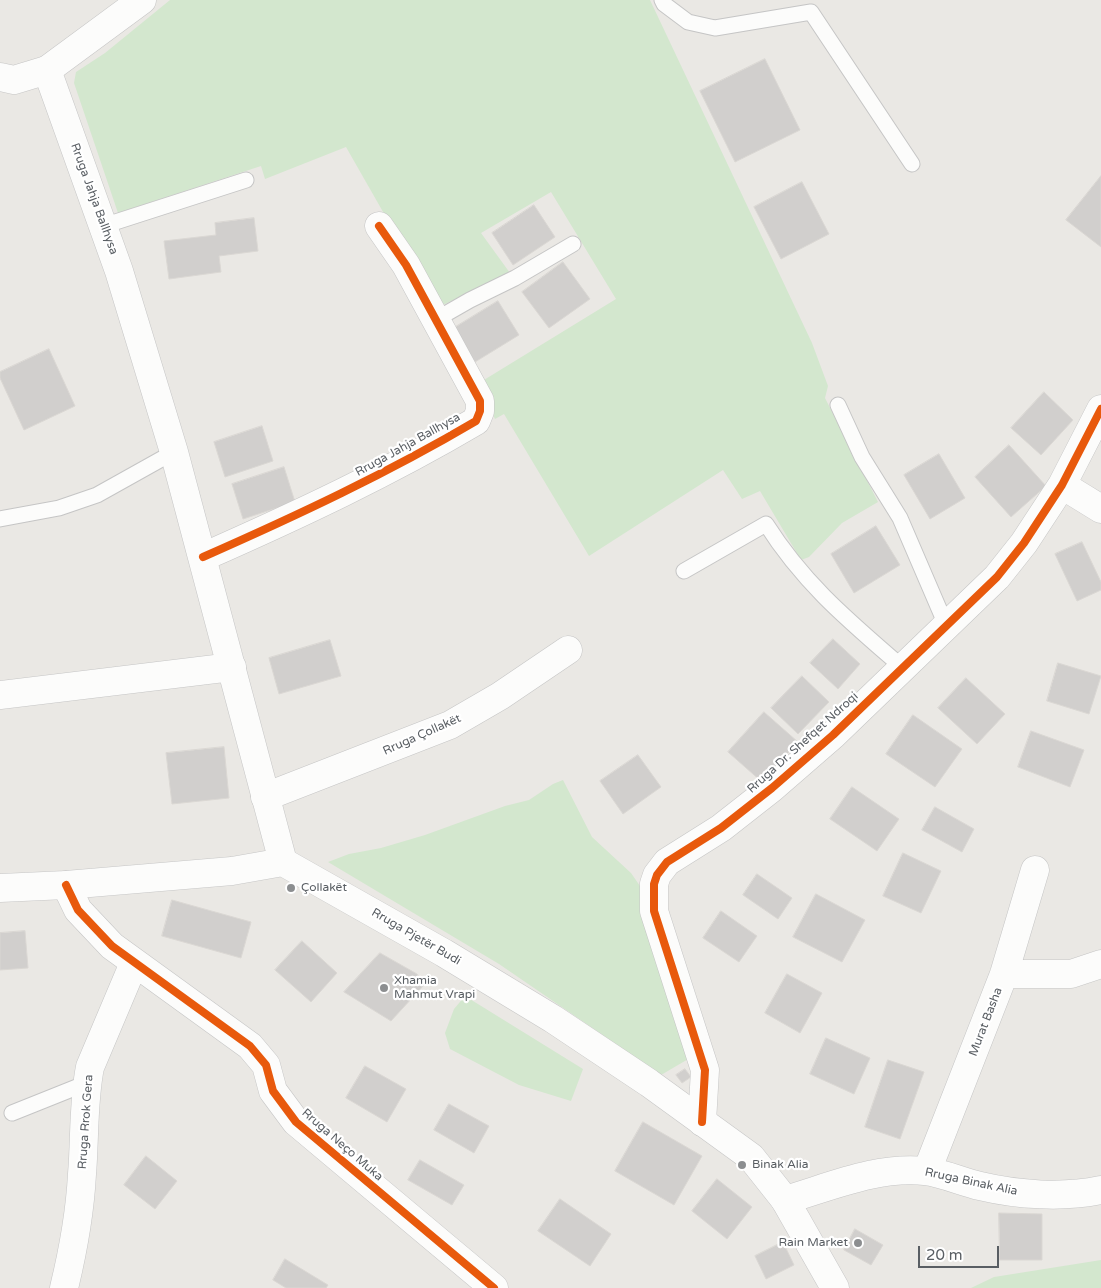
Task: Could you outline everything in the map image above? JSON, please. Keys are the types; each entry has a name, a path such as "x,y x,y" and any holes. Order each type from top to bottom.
{"street":[{"path":"0,77 14,80 47,70 142,0"},
{"name":"Rruga Jahja Ballhysa","path":"47,70 104,226 174,452 283,862"},
{"name":"Rruga Jahja Ballhysa","path":"203,557 356,486 476,421 480,411 480,401 406,265 379,226"},
{"name":"Rruga Dr. Shefqet Ndroqi","path":"702,1122 705,1070 654,911 653,893 657,875 668,862 721,828 772,788 833,735 997,577 1024,543 1062,485 1101,409"},
{"path":"1062,485 1101,509"},
{"name":"Rruga Çollakët","path":"265,797 450,724 500,696 568,650"},
{"path":"0,695 232,667"},
{"path":"0,888 66,885 232,871 283,862"},
{"name":"Rruga Pjetër Budi","path":"283,862 420,939 553,1019 752,1157 784,1200 835,1288"},
{"name":"Murat Basha","path":"927,1171 1004,974 1036,870"},
{"name":"Rruga Neço Muka","path":"66,885 78,910 91,926 134,963 250,1046 266,1065 273,1091 296,1122 494,1288"},
{"name":"Rruga Rrok Gera","path":"64,1288 72,1258 82,1175 87,1083 90,1067 134,963"},
{"path":"1004,974 1071,974 1101,964"},
{"name":"Rruga Binak Alia","path":"784,1200 875,1174 899,1170 927,1171 982,1187 1013,1192 1071,1194 1101,1190"}],"lane":[{"path":"662,0 664,4 688,22 715,28 811,12 912,164"},
{"path":"104,226 246,180"},
{"path":"436,320 574,244"},
{"path":"838,405 862,457 900,518 946,625"},
{"path":"0,519 59,508 97,495 174,452"},
{"path":"684,571 766,524 793,564 816,591 902,667"},
{"path":"12,1113 87,1083"}],"green space":[{"path":"170,0 650,0 812,343 828,386 825,398 878,502 842,523 809,557 801,560 760,491 742,499 723,470 589,556 504,414 495,419 479,383 616,299 551,192 481,233 510,273 445,304 435,303 346,147 265,179 261,166 118,213 74,83 76,72 105,53"},
{"path":"563,780 592,837 631,873 640,886 690,1058 661,1075 499,964 328,862 349,854 381,848 425,835 505,806 529,800 553,784"},
{"path":"465,996 583,1069 571,1101 519,1085 450,1049 445,1033 454,1009"},
{"path":"1101,1260 1101,1288 971,1288 994,1277"}],"building":[{"path":"765,59 800,130 735,162 700,91"},
{"path":"1101,176 1101,247 1066,220"},
{"path":"802,182 829,234 781,259 754,207"},
{"path":"534,205 555,237 513,265 492,233"},
{"path":"254,218 258,251 219,256 221,272 169,279 164,241 216,235 215,223"},
{"path":"563,262 590,299 549,328 522,292"},
{"path":"498,301 519,335 475,362 454,328"},
{"path":"49,349 75,406 24,430 0,378 0,372"},
{"path":"1044,392 1073,420 1041,455 1011,428"},
{"path":"262,426 273,461 225,477 214,442"},
{"path":"1009,445 1046,486 1011,517 975,477"},
{"path":"939,454 965,498 930,519 904,475"},
{"path":"284,467 295,502 243,519 232,484"},
{"path":"876,526 900,565 854,593 831,554"},
{"path":"1082,542 1101,582 1101,590 1077,601 1055,554"},
{"path":"833,639 860,664 838,689 810,663"},
{"path":"330,640 341,676 279,694 269,658"},
{"path":"1058,663 1101,676 1089,714 1047,701"},
{"path":"802,676 829,702 798,734 771,708"},
{"path":"966,678 1005,714 977,744 938,708"},
{"path":"764,712 798,742 762,782 728,752"},
{"path":"913,715 962,749 935,787 886,754"},
{"path":"1031,731 1084,750 1070,787 1018,767"},
{"path":"224,747 229,798 172,804 166,753"},
{"path":"638,755 661,787 623,814 600,781"},
{"path":"852,787 899,819 877,851 830,819"},
{"path":"935,807 974,829 962,852 922,830"},
{"path":"903,853 941,871 921,913 883,896"},
{"path":"757,874 792,898 778,919 743,895"},
{"path":"816,894 865,920 842,962 793,937"},
{"path":"172,900 251,922 241,958 162,936"},
{"path":"721,911 757,936 739,962 703,938"},
{"path":"25,931 28,968 0,970 0,933"},
{"path":"302,941 337,973 311,1002 275,970"},
{"name":"Xhamia Mahmut Vrapi","path":"380,953 417,974 424,985 391,1021 344,992"},
{"path":"787,974 822,993 800,1033 765,1013"},
{"path":"826,1038 870,1058 854,1094 810,1074"},
{"path":"888,1060 924,1072 900,1139 865,1127"},
{"path":"365,1066 406,1089 387,1122 346,1098"},
{"path":"685,1069 691,1077 682,1083 676,1075"},
{"path":"449,1104 489,1126 474,1153 434,1130"},
{"path":"643,1122 702,1156 674,1205 615,1171"},
{"path":"146,1156 177,1181 155,1209 124,1185"},
{"path":"420,1160 464,1185 452,1205 408,1180"},
{"path":"717,1179 752,1207 727,1239 692,1211"},
{"path":"560,1199 611,1234 590,1266 538,1231"},
{"path":"999,1213 1042,1214 1042,1260 1000,1260"},
{"path":"855,1229 883,1245 871,1265 844,1250"},
{"path":"783,1242 794,1265 766,1279 755,1256"},
{"path":"285,1259 328,1285 326,1288 286,1288 273,1280"}],"cycle path":[{"path":"203,557 341,493 476,421 480,411 480,401 406,265 379,226"},
{"path":"702,1122 705,1070 654,911 654,884 657,875 667,862 721,828 772,788 833,735 997,577 1024,543 1062,485 1101,409"},
{"path":"66,885 78,910 112,946 250,1046 266,1065 273,1091 296,1122 494,1288"}],"place":[{"name":"Çollakët","path":"291,888"},
{"name":"Xhamia Mahmut Vrapi","path":"384,988"},
{"name":"Binak Alia","path":"742,1165"},
{"name":"Rain Market","path":"858,1243"}]}
